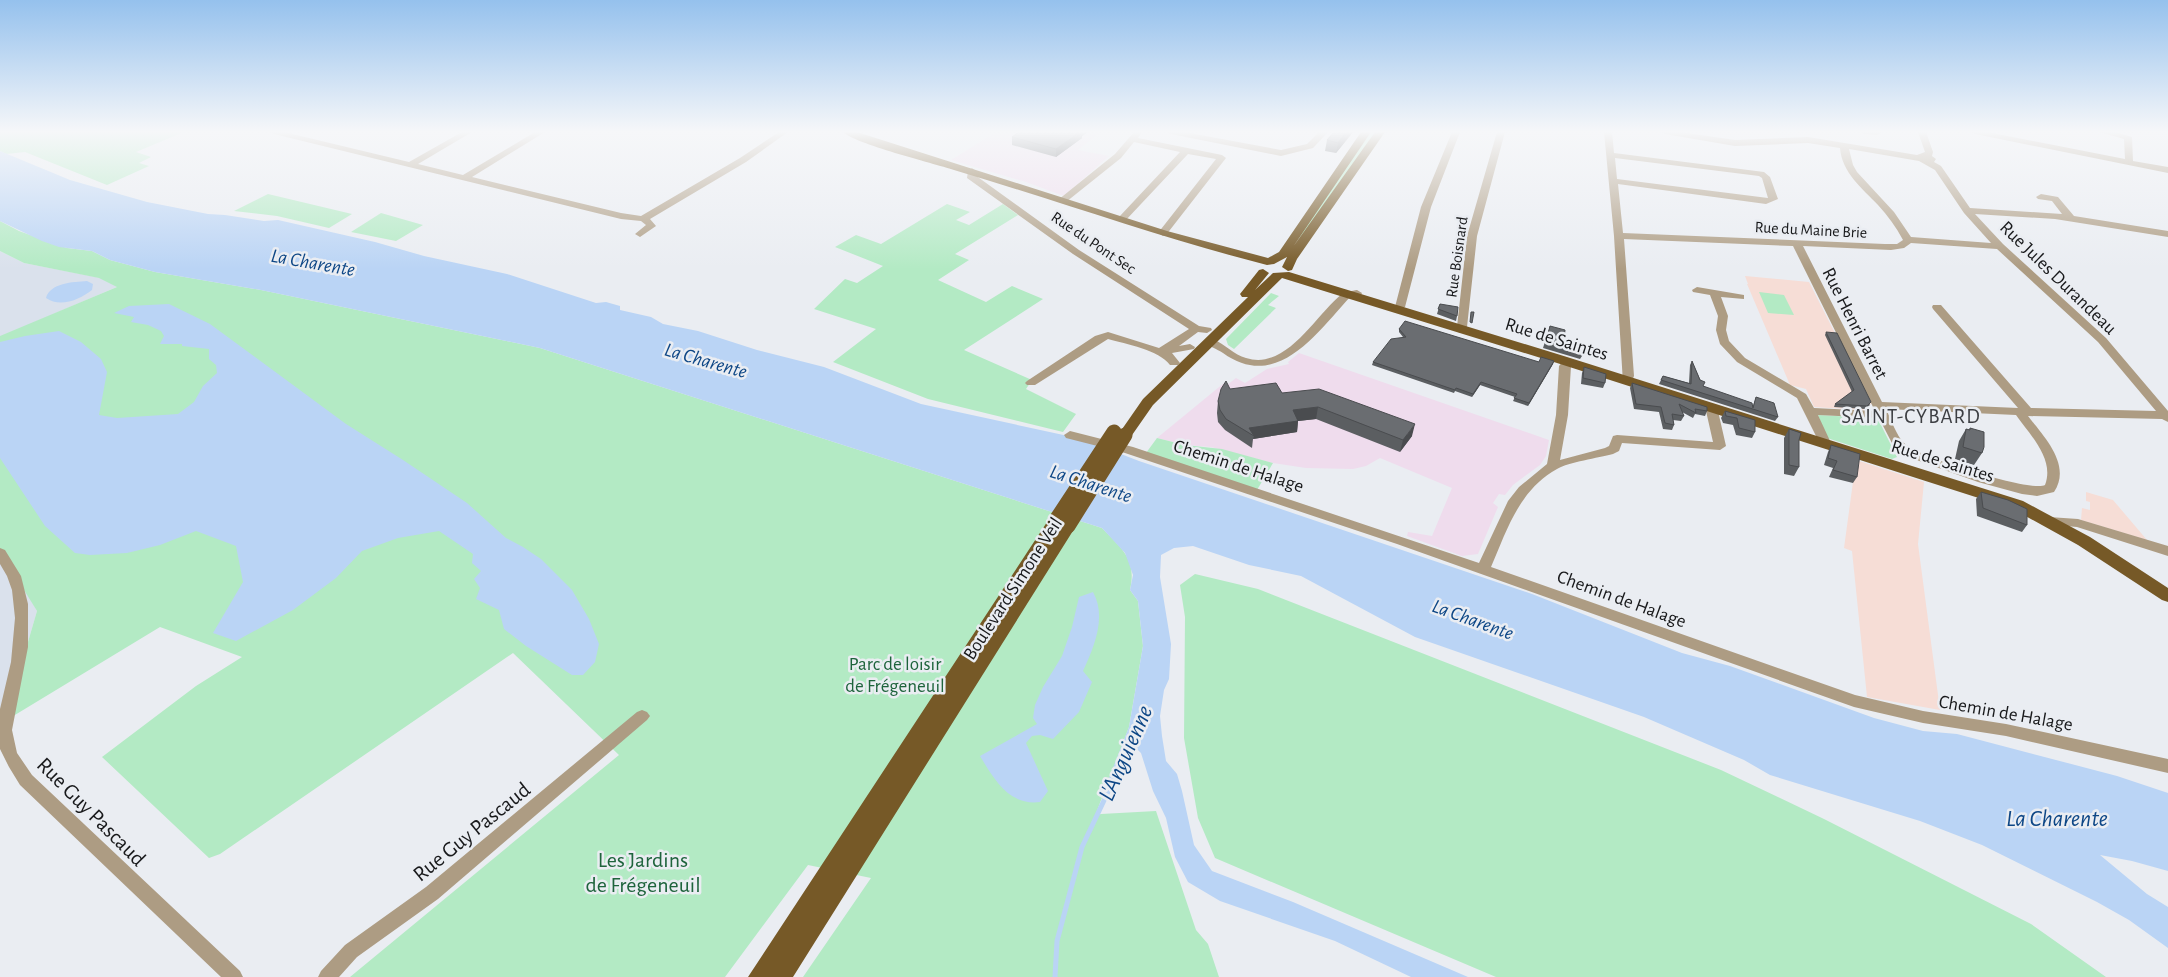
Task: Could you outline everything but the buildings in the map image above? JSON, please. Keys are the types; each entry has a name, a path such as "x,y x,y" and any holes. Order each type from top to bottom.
{"main road":[{"path":"993,178 1265,265"},
{"name":"Boulevard Simone Veil","path":"759,977 1062,523 1120,434 1135,404 1204,333 1246,295 1265,265 1283,254 1335,178"},
{"name":"Boulevard Simone Veil","path":"1120,434 1204,333 1285,272 1348,178"},
{"name":"Rue de Saintes","path":"1265,265 1283,262 1285,272 1461,329 1825,443 1950,475 1974,483 2084,541 2168,596"},
{"name":"Rue de Saintes","path":"1353,294 1400,307 1461,329"},
{"name":"Boulevard Simone Veil","path":"781,977 1062,523"}],"street":[{"path":"464,178 650,222 651,226 640,234"},
{"path":"643,219 712,178"},
{"name":"Rue du Pont Sec","path":"972,178 1076,252 1204,333 1246,362 1262,363 1276,360 1293,350 1353,294"},
{"path":"1063,200 1091,178"},
{"path":"1122,219 1161,178"},
{"path":"1163,233 1207,178"},
{"path":"1400,307 1426,208 1438,178"},
{"name":"Rue Boisnard","path":"1461,329 1472,236 1489,178"},
{"path":"1614,178 1619,236 1627,381"},
{"path":"1614,181 1772,200 1766,178"},
{"path":"1858,178 1889,212 1908,240"},
{"name":"Rue Jules Durandeau","path":"1944,178 1967,211 2000,246 2102,340 2166,416"},
{"path":"2041,197 2055,199 2071,218"},
{"path":"1967,211 2071,218 2168,234"},
{"name":"Rue du Maine Brie","path":"1619,236 1894,247 1906,244 1908,240 2000,246"},
{"name":"Rue Henri Barret","path":"1796,243 1899,446 1950,475"},
{"path":"1697,290 1715,295 1740,297"},
{"path":"1715,295 1723,316 1721,330 1724,342 1732,353 1740,360 1802,396 1825,443"},
{"path":"1937,307 2023,412 2054,466 2053,484 2050,490 2044,492 1974,483"},
{"path":"1160,352 1186,337 1204,333"},
{"path":"1031,383 1099,338 1108,335 1160,352 1169,356 1174,363"},
{"path":"1160,352 1190,347"},
{"path":"1553,466 1562,415 1565,366 1568,362"},
{"path":"1483,569 1512,504 1523,490 1553,466 1610,451 1615,448 1617,439 1720,446 1712,411 1713,408"},
{"path":"1810,411 1881,410 2166,416"},
{"name":"Chemin de Halage","path":"1070,435 1129,450 1200,472 1483,569 1854,701 1923,717 2006,730 2168,766"},
{"path":"2049,521 2058,520 2078,524 2168,551"},
{"name":"Rue Guy Pascaud","path":"0,553 14,575 21,597 23,613 15,679 5,720 6,745 11,757 26,780 234,977"},
{"name":"Rue Guy Pascaud","path":"327,977 351,951 432,893 642,716"}],"shaded area":[{"path":"1011,178 1085,178 1064,196"},
{"path":"0,251 24,263 126,283 0,337"},
{"path":"1745,276 1809,282 1871,404 1863,410 1814,407 1806,389 1790,385"},
{"path":"1299,353 1549,440 1546,456 1540,465 1513,485 1505,495 1499,494 1493,503 1498,507 1478,554 1462,556 1407,536 1408,532 1432,536 1452,488 1380,458 1366,466 1353,469 1306,468 1273,463 1211,447 1185,445 1157,438 1224,383 1227,385 1236,378 1245,383 1267,369 1289,364 1288,362"},
{"path":"1856,460 1924,482 1918,544 1940,710 1867,697 1852,551 1844,548"},
{"path":"2086,492 2113,500 2147,540 2081,520 2082,508 2090,510 2090,502 2086,501"},
{"path":"0,542 37,611 5,721 0,723"}],"green space":[{"path":"89,178 123,178 107,185"},
{"path":"1338,178 1344,178 1290,255 1313,213"},
{"path":"268,194 352,214 329,228 277,216 234,211"},
{"path":"947,204 970,212 956,220 969,225 1003,204 1018,215 955,254 969,260 938,280 986,302 1012,286 1043,299 964,350 1032,380 1026,389 1076,414 1063,432 928,399 833,362 876,329 814,309 845,279 857,283 883,266 835,247 856,235 881,244"},
{"path":"381,213 423,225 396,241 351,232"},
{"name":"Parc de loisir de Frégeneuil","path":"0,221 19,231 67,248 92,251 110,260 155,272 261,290 540,348 1102,528 1126,555 1129,562 1132,579 1130,590 1138,601 1143,646 1129,727 1095,816 1101,814 1156,811 1196,930 1208,944 1219,977 803,977 871,878 808,865 725,977 350,977 619,755 513,653 220,854 209,858 102,757 196,686 242,657 160,627 5,721 37,611 0,551 0,336 117,287 99,278 24,263 0,251"},
{"path":"1759,292 1784,295 1794,315 1768,313"},
{"path":"1271,293 1279,296 1268,305 1276,308 1234,349 1228,345 1226,339"},
{"path":"1818,415 1872,418 1879,421 1897,457 1892,459 1827,438"},
{"path":"1157,438 1185,445 1222,449 1273,463 1257,490 1146,453"},
{"path":"1195,574 1258,589 1721,770 1824,819 2031,924 2106,977 1496,977 1215,858 1198,818 1184,738 1185,617 1180,585"}],"water":[{"name":"La Charente","path":"0,178 64,178 147,202 208,214 264,221 278,220 375,242 424,256 507,274 596,303 606,302 620,306 620,310 651,317 663,324 698,331 757,350 824,367 921,404 1082,439 1139,461 1532,594 1682,653 1730,666 1874,718 1923,731 1957,734 2117,776 2168,793 2168,871 2100,855 2147,894 2168,907 2168,948 2129,920 2097,902 1982,845 1920,821 1770,775 1744,760 1644,717 1415,637 1301,576 1249,565 1193,546 1174,548 1161,555 1160,577 1171,644 1169,679 1164,690 1160,716 1162,736 1166,761 1177,774 1182,791 1194,845 1212,871 1293,902 1468,977 1411,977 1335,941 1220,901 1188,882 1175,857 1166,818 1153,791 1141,753 1136,748 1129,748 1117,781 1109,778 1129,727 1143,646 1138,601 1130,590 1133,575 1125,553 1102,528 540,348 261,290 155,272 110,260 92,251 59,247 0,221"},
{"path":"87,281 93,284 92,290 75,300 57,302 46,298 48,293 57,286"},
{"path":"169,304 210,324 346,424 467,503 506,538 541,559 572,590 589,619 599,644 595,662 583,675 572,675 526,646 504,629 499,610 476,599 480,588 474,579 481,571 472,563 473,554 439,531 398,538 362,551 336,578 293,610 236,641 213,633 243,582 236,546 196,531 160,545 127,553 90,555 75,553 45,526 0,458 0,342 59,331 81,342 101,359 107,372 99,415 117,418 178,414 194,402 203,386 217,373 216,365 209,359 209,349 182,346 182,344 160,344 164,336 161,331 148,325 131,322 134,317 114,313 129,306"},
{"path":"1093,592 1099,612 1099,622 1095,642 1083,671 1092,682 1079,712 1053,739 1040,735 1032,736 1026,743 1048,791 1040,802 1020,800 1011,795 997,782 980,756 1037,724 1033,718 1035,705 1043,687 1062,656 1072,627 1079,597"}],"waterway":[{"name":"L'Anguienne","path":"1055,977 1057,941 1082,847 1116,775"}],"district":[{"name":"SAINT-CYBARD","path":"1911,416"}],"park label":[{"name":"Les Jardins de Frégeneuil","path":"643,872"}]}
